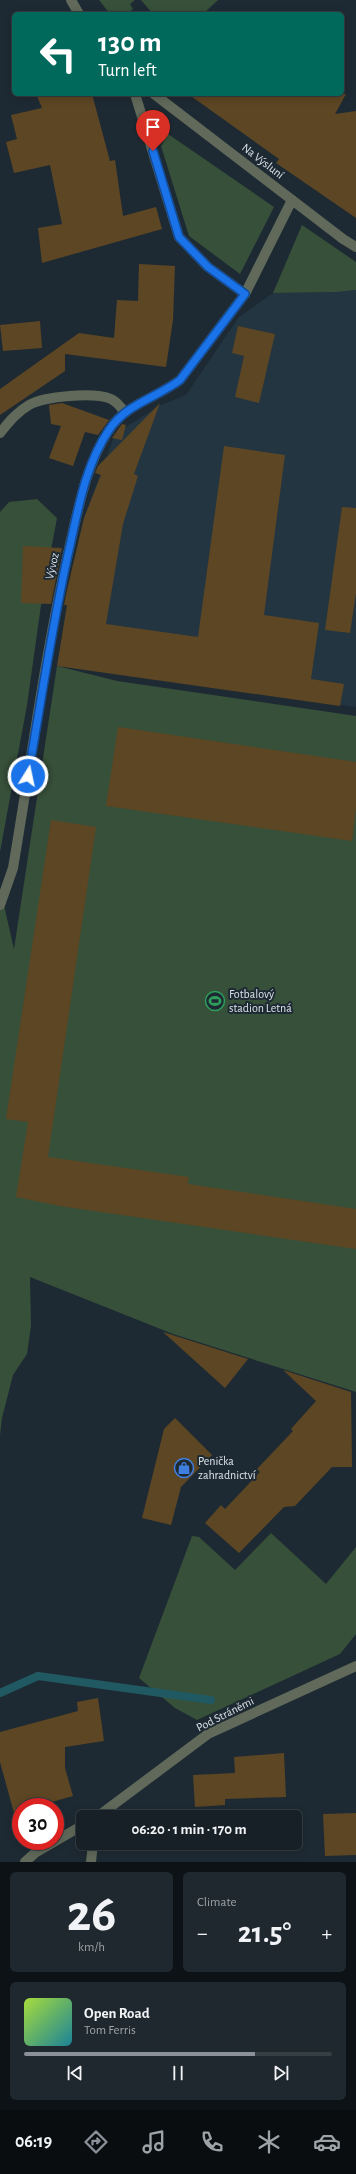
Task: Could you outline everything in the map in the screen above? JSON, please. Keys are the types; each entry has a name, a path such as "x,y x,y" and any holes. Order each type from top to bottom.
{"street":[{"path":"71,0 78,12"},
{"path":"136,96 179,237 208,267 245,294"},
{"name":"Na Výsluní","path":"157,96 356,247"},
{"name":"Vývoz","path":"0,905 13,868 59,592 76,520 96,453 109,429 124,412 166,391 180,380 245,294 292,200"},
{"path":"0,433 14,416 30,405 46,399 64,396 108,398 115,402 124,412"},
{"name":"Pod Stráněmi","path":"106,1810 208,1734 356,1666"},
{"path":"25,1862 35,1853 76,1829"},
{"path":"91,1862 92,1850"}],"shaded area":[{"path":"356,290 356,707 57,666 84,518 115,434 159,406 186,395 239,317 273,293 337,292"}],"green space":[{"path":"99,0 135,0 130,4 133,9 129,12 108,12"},
{"path":"141,0 218,0 205,12 151,12"},
{"path":"168,134 274,207 240,274 189,236 161,146"},
{"path":"302,225 356,262 356,290 337,292 273,293"},
{"path":"37,499 57,518 42,598 27,705 0,852 0,512 9,502"},
{"path":"57,666 117,681 356,716 356,1392 173,1334 30,1277 31,1326 27,1354 13,1375 2,1418 0,1435 0,888 14,949"},
{"path":"271,1533 326,1584 356,1547 356,1634 340,1654 197,1720 175,1708 139,1678 192,1536 199,1537 235,1570"}],"building":[{"path":"344,94 346,94 335,114 356,111 356,218 276,163 279,159 191,96 344,96"},
{"path":"37,96 93,96 110,161 115,160 123,216 156,207 162,229 42,263 38,228 62,224 50,165 14,173 6,142 17,139 11,115 42,108"},
{"path":"139,264 175,266 173,320 166,367 65,354 65,371 0,415 0,389 79,333 114,338 117,300 138,301"},
{"path":"40,321 42,348 3,351 0,325"},
{"path":"238,326 275,334 259,403 235,397 244,356 232,353"},
{"path":"62,403 109,420 98,435 85,432 73,466 49,458 61,426 51,424 49,405"},
{"path":"160,403 134,474 138,476 123,524 106,624 198,637 224,446 285,455 264,615 319,623 311,679 344,684 340,706 57,666 67,605 64,605 67,590 84,518 101,475 95,473 98,466"},
{"path":"122,424 126,425 122,440 112,438"},
{"path":"342,507 356,508 356,593 350,633 325,630"},
{"path":"23,546 62,548 51,604 21,603"},
{"path":"118,727 356,762 356,808 352,841 106,806"},
{"path":"51,820 96,827 48,1157 189,1177 188,1184 356,1209 356,1249 60,1206 16,1197 28,1122 6,1119"},
{"path":"163,1332 248,1359 225,1388"},
{"path":"283,1370 351,1392 352,1467 332,1467 295,1506 284,1507 239,1553 205,1523 221,1505 225,1509 260,1472 257,1469 293,1431 291,1429 316,1401"},
{"path":"175,1418 212,1455 181,1487 171,1525 142,1518 164,1429"},
{"path":"98,1698 104,1741 65,1747 65,1768 73,1796 64,1799 12,1798 12,1806 0,1762 0,1732 78,1711 77,1702"},
{"path":"284,1753 286,1797 225,1799 225,1805 195,1807 193,1775 235,1773 234,1757"},
{"path":"356,1813 356,1855 325,1856 323,1814"}],"waterway":[{"path":"0,1693 38,1676 211,1700"}],"place":[{"name":"Fotbalový stadion Letná","path":"215,1001"},
{"name":"Penička zahradnictví","path":"184,1468"}],"route":[{"path":"28,776 59,592 76,520 96,453 109,429 124,412 166,391 180,380 245,294 208,267 179,237 153,151"}]}
